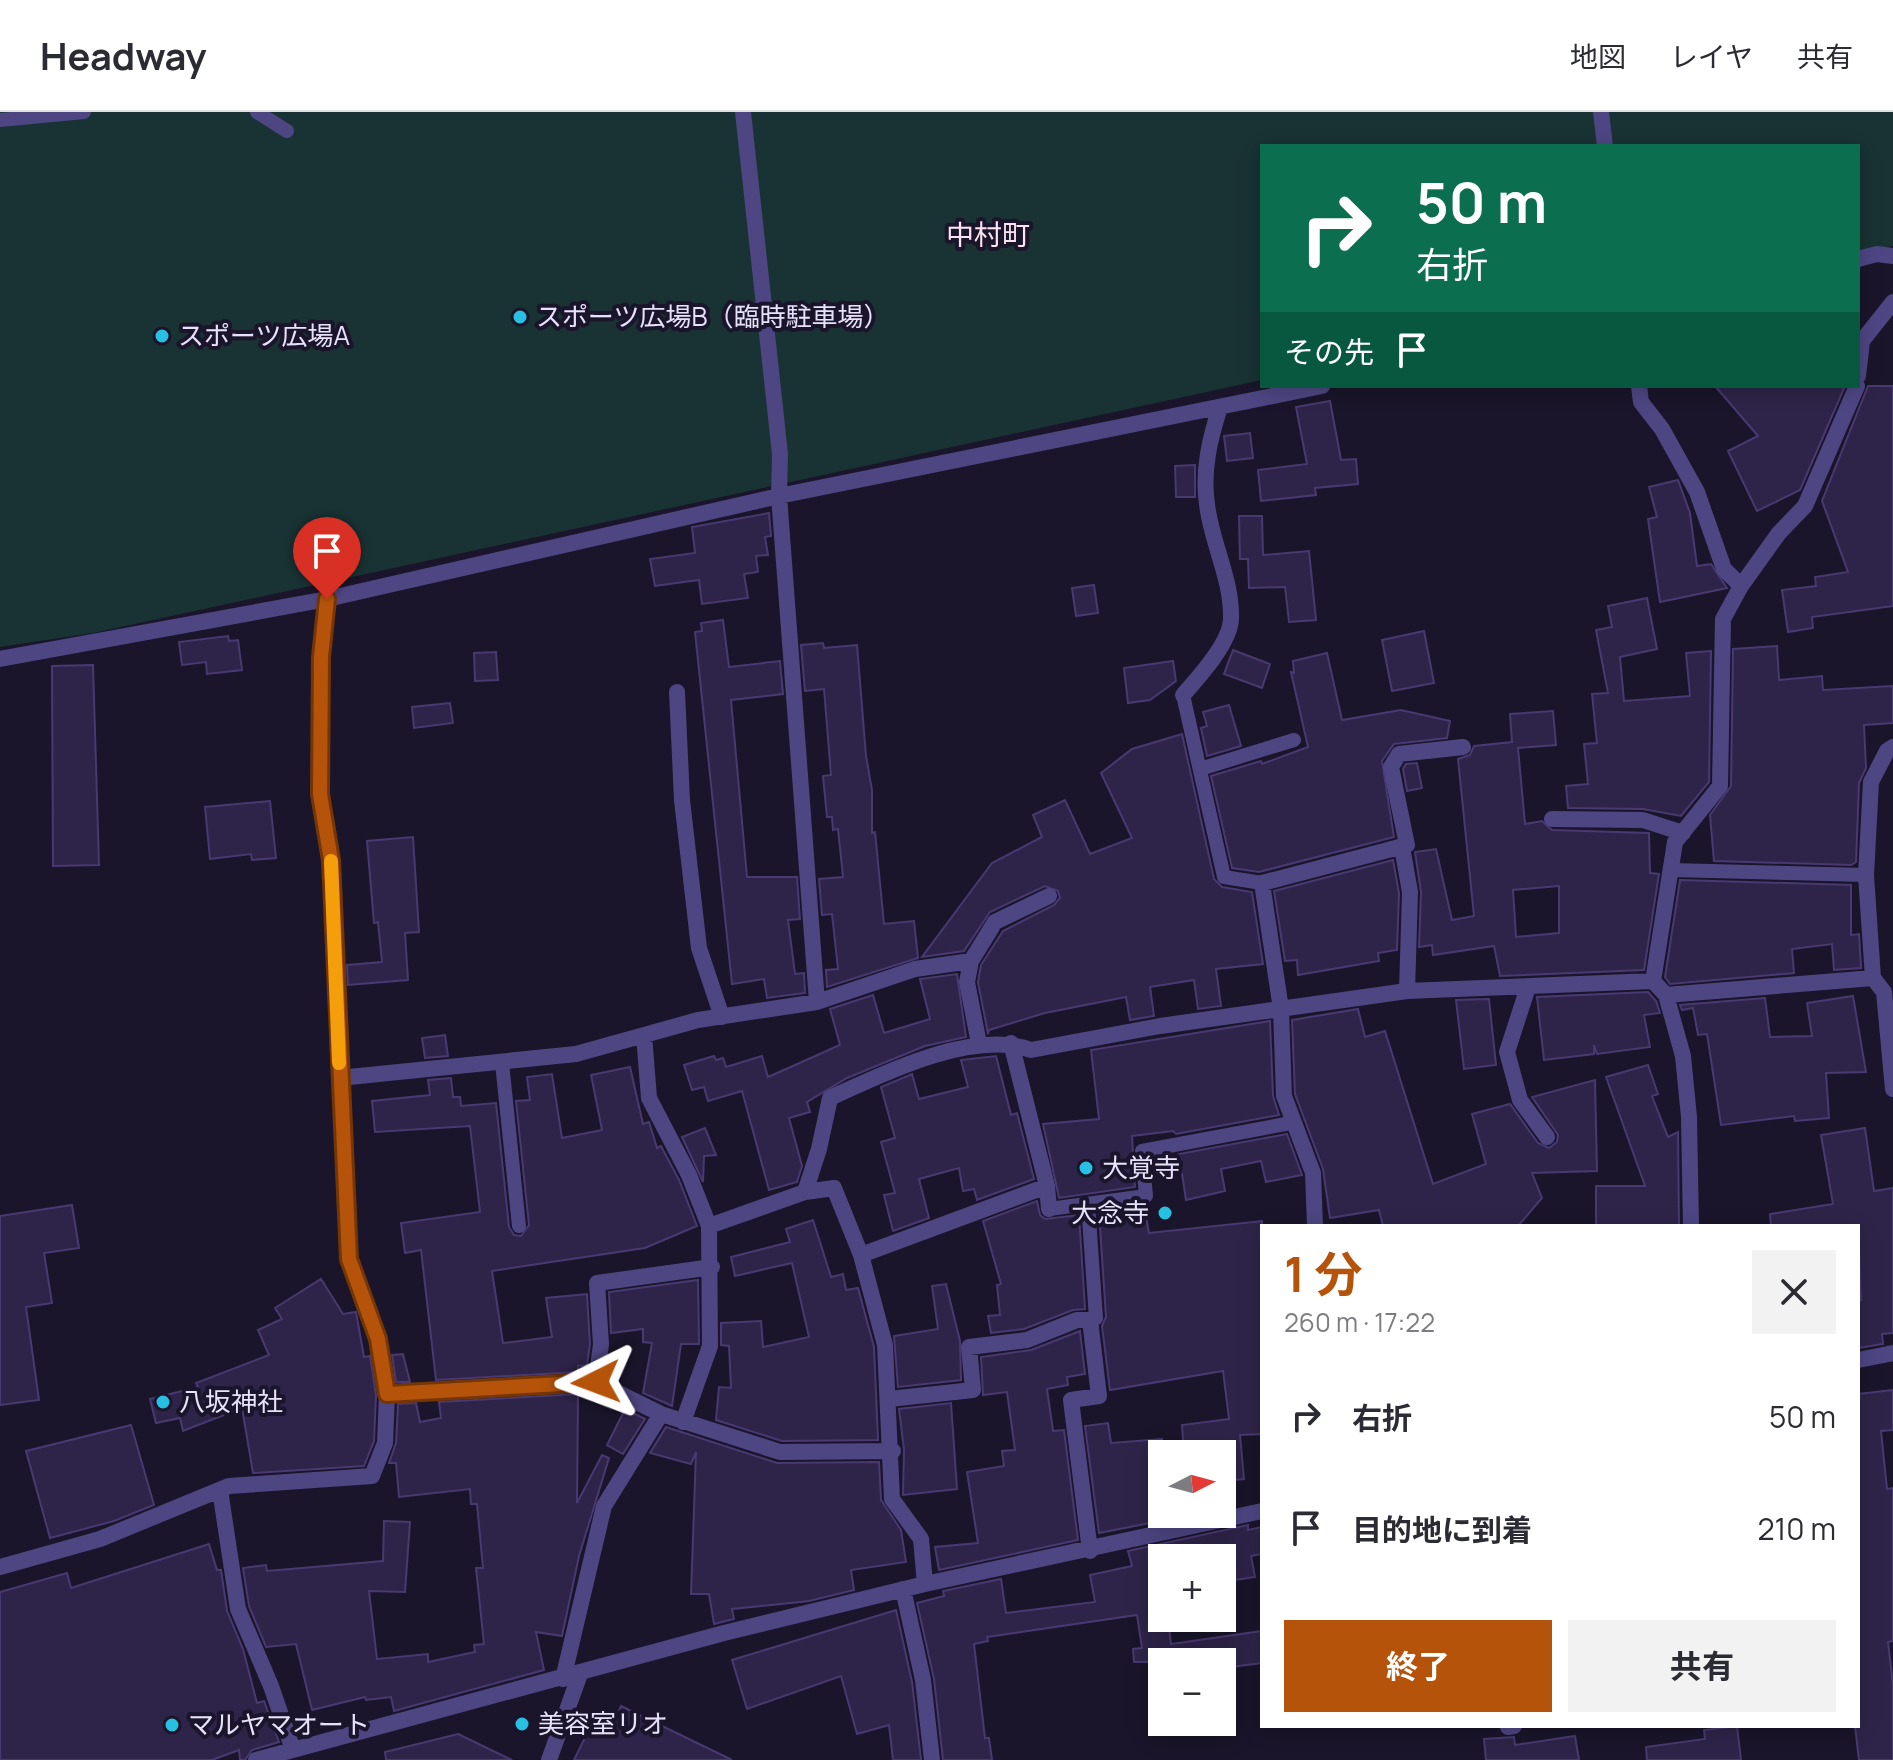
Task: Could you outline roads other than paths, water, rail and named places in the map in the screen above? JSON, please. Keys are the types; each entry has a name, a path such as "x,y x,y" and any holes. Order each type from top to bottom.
{"street":[{"path":"743,112 780,454 779,496 817,1002"},
{"path":"1601,112 1605,144"},
{"path":"1860,258 1877,254 1893,256"},
{"path":"1860,358 1862,341 1893,302"},
{"path":"0,659 327,599 779,496 1312,388"},
{"path":"1639,388 1641,402 1662,429 1697,492 1724,569 1741,586"},
{"path":"1653,981 1675,842 1720,786 1723,619 1741,586 1779,533 1805,506 1856,388"},
{"path":"1183,695 1211,663 1231,620 1222,563 1207,504 1208,444 1220,407"},
{"path":"0,1567 100,1539 229,1486 372,1476 385,1443 387,1394 378,1339 349,1259 331,860 320,794 321,657 327,599"},
{"path":"683,702 699,948 722,1017"},
{"path":"1315,1224 1313,1173 1291,1123 1284,1096 1281,1009 1262,883 1407,845 1391,767 1399,754 1463,747"},
{"path":"1893,747 1887,751 1871,782 1866,875 1873,978 1884,992 1893,1089"},
{"path":"1552,819 1643,820 1683,833"},
{"path":"1402,847 1410,892 1407,991"},
{"path":"979,1044 967,982 971,961 995,922 1049,896"},
{"path":"339,1078 576,1054 722,1017 817,1002 915,969 971,961"},
{"path":"1666,995 1873,978"},
{"path":"805,1192 819,1149 830,1098 880,1075 979,1044 1011,1043 1031,1050 1407,991 1653,981 1666,995 1683,1056 1689,1117 1691,1224"},
{"path":"1528,987 1507,1052 1520,1100 1547,1137"},
{"path":"644,1035 649,1098 689,1175 709,1226 712,1267 710,1346 683,1422"},
{"path":"1011,1043 1047,1186 1049,1209"},
{"path":"861,1255 1047,1186"},
{"path":"709,1226 805,1192 834,1188 861,1255 885,1345 893,1451 892,1499 921,1539 925,1584"},
{"path":"596,1382 601,1344 597,1283 712,1267"},
{"path":"889,1399 973,1390 969,1347 1027,1340 1077,1320 1090,1320 1099,1396 1071,1400 1090,1551"},
{"path":"1860,1360 1893,1353"},
{"path":"387,1394 596,1382 661,1414 780,1452 893,1451"},
{"path":"563,1679 604,1506 661,1414"},
{"path":"220,1490 238,1609 271,1686 293,1750"},
{"path":"256,1760 724,1633 925,1584 1090,1551 1214,1519 1260,1511"},
{"path":"903,1589 923,1680 932,1760"},
{"path":"549,1760 580,1674"}],"lane":[{"path":"0,120 84,112"},
{"path":"257,112 287,131"},
{"path":"1183,695 1224,877 1262,883"},
{"path":"1200,769 1294,740"},
{"path":"1671,870 1866,875"},
{"path":"502,1063 519,1226"},
{"path":"1049,1209 1146,1196 1142,1151 1291,1123"},
{"path":"1088,1204 1096,1318 1090,1320"}],"place":[{"name":"スポーツ広場B（臨時駐車場）","path":"520,317"},
{"name":"スポーツ広場A","path":"162,336"},
{"name":"大覚寺","path":"1086,1168"},
{"name":"大念寺","path":"1165,1213"},
{"name":"八坂神社","path":"163,1402"},
{"name":"美容室リオ","path":"522,1724"},
{"name":"マルヤマオート","path":"172,1725"}],"district":[{"name":"中村町","path":"988,235"}]}
